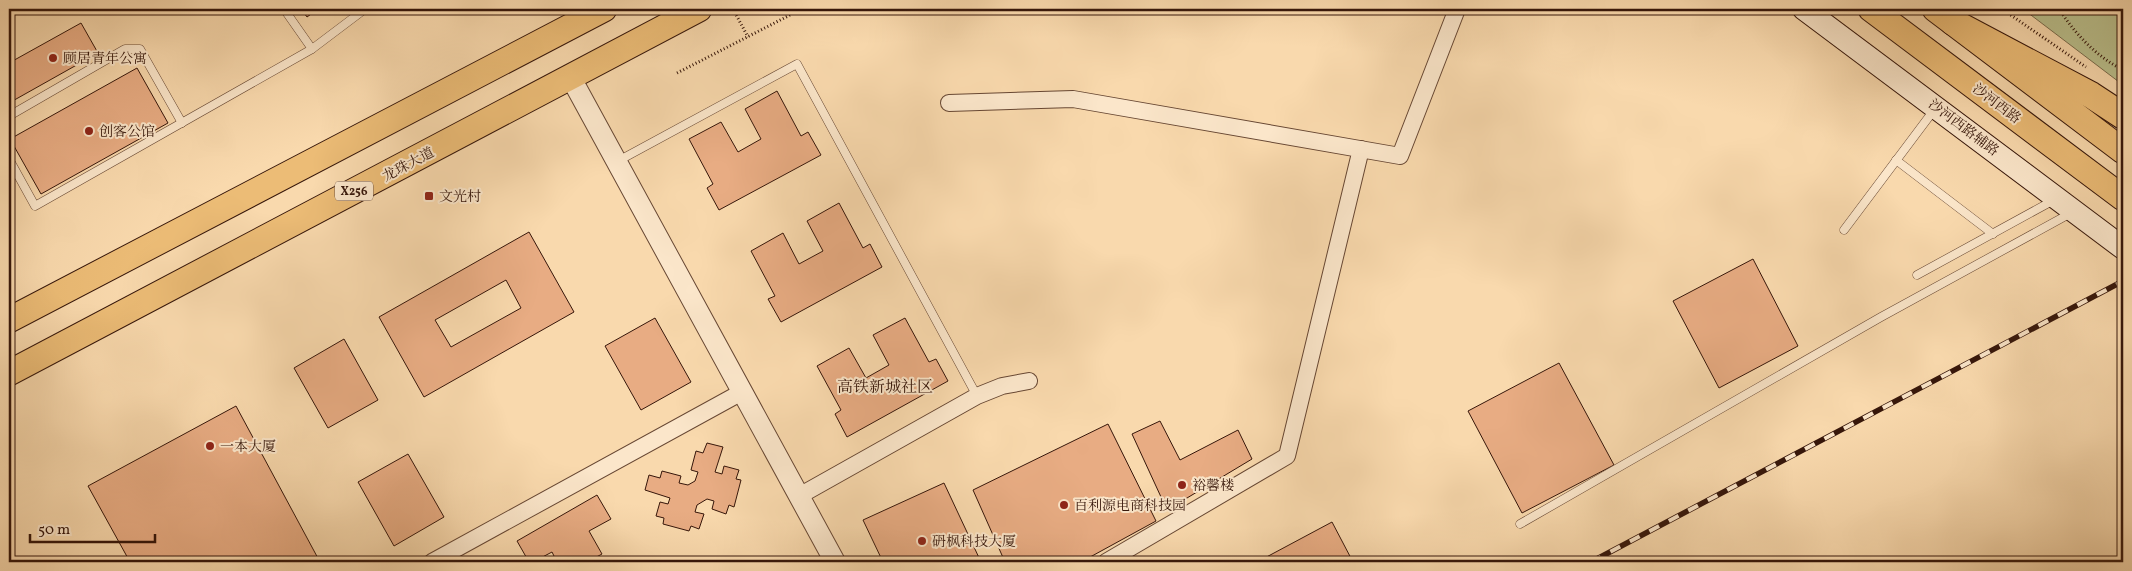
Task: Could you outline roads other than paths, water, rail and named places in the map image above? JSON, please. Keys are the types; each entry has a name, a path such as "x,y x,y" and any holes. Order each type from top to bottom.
{"highway":[{"path":"1944,15 2091,95 2123,116"}],"main road":[{"path":"13,317 604,9"},
{"name":"龙珠大道","path":"9,373 699,9"},
{"name":"沙河西路辅路","path":"1804,9 2123,248"},
{"name":"沙河西路","path":"1871,9 2123,198"},
{"path":"1944,15 2123,151"}],"street":[{"path":"949,103 1074,99 1400,156 1457,9"},
{"path":"571,78 835,562"},
{"path":"1106,562 1287,456 1360,149"},
{"path":"799,496 977,396 1002,386 1029,381"},
{"path":"432,562 742,392"}],"lane":[{"path":"284,9 312,49"},
{"path":"9,159 35,206 312,49 365,9"},
{"path":"9,116 125,49 131,48 140,49 182,123"},
{"path":"617,162 797,64 977,396"},
{"path":"1844,230 1937,107"},
{"path":"1896,160 1993,234"},
{"path":"1917,275 1993,234 2067,205"},
{"path":"1520,524 1881,316 2067,205"}],"railway":[{"path":"1591,562 2123,281"}],"place":[{"name":"顾居青年公寓","path":"53,58"},
{"name":"创客公馆","path":"89,131"},
{"name":"文光村","path":"429,196"},
{"name":"一本大厦","path":"210,446"},
{"name":"裕馨楼","path":"1182,485"},
{"name":"百利源电商科技园","path":"1064,505"},
{"name":"砃枫科技大厦","path":"922,541"}],"district":[{"name":"高铁新城社区","path":"885,386"}]}
